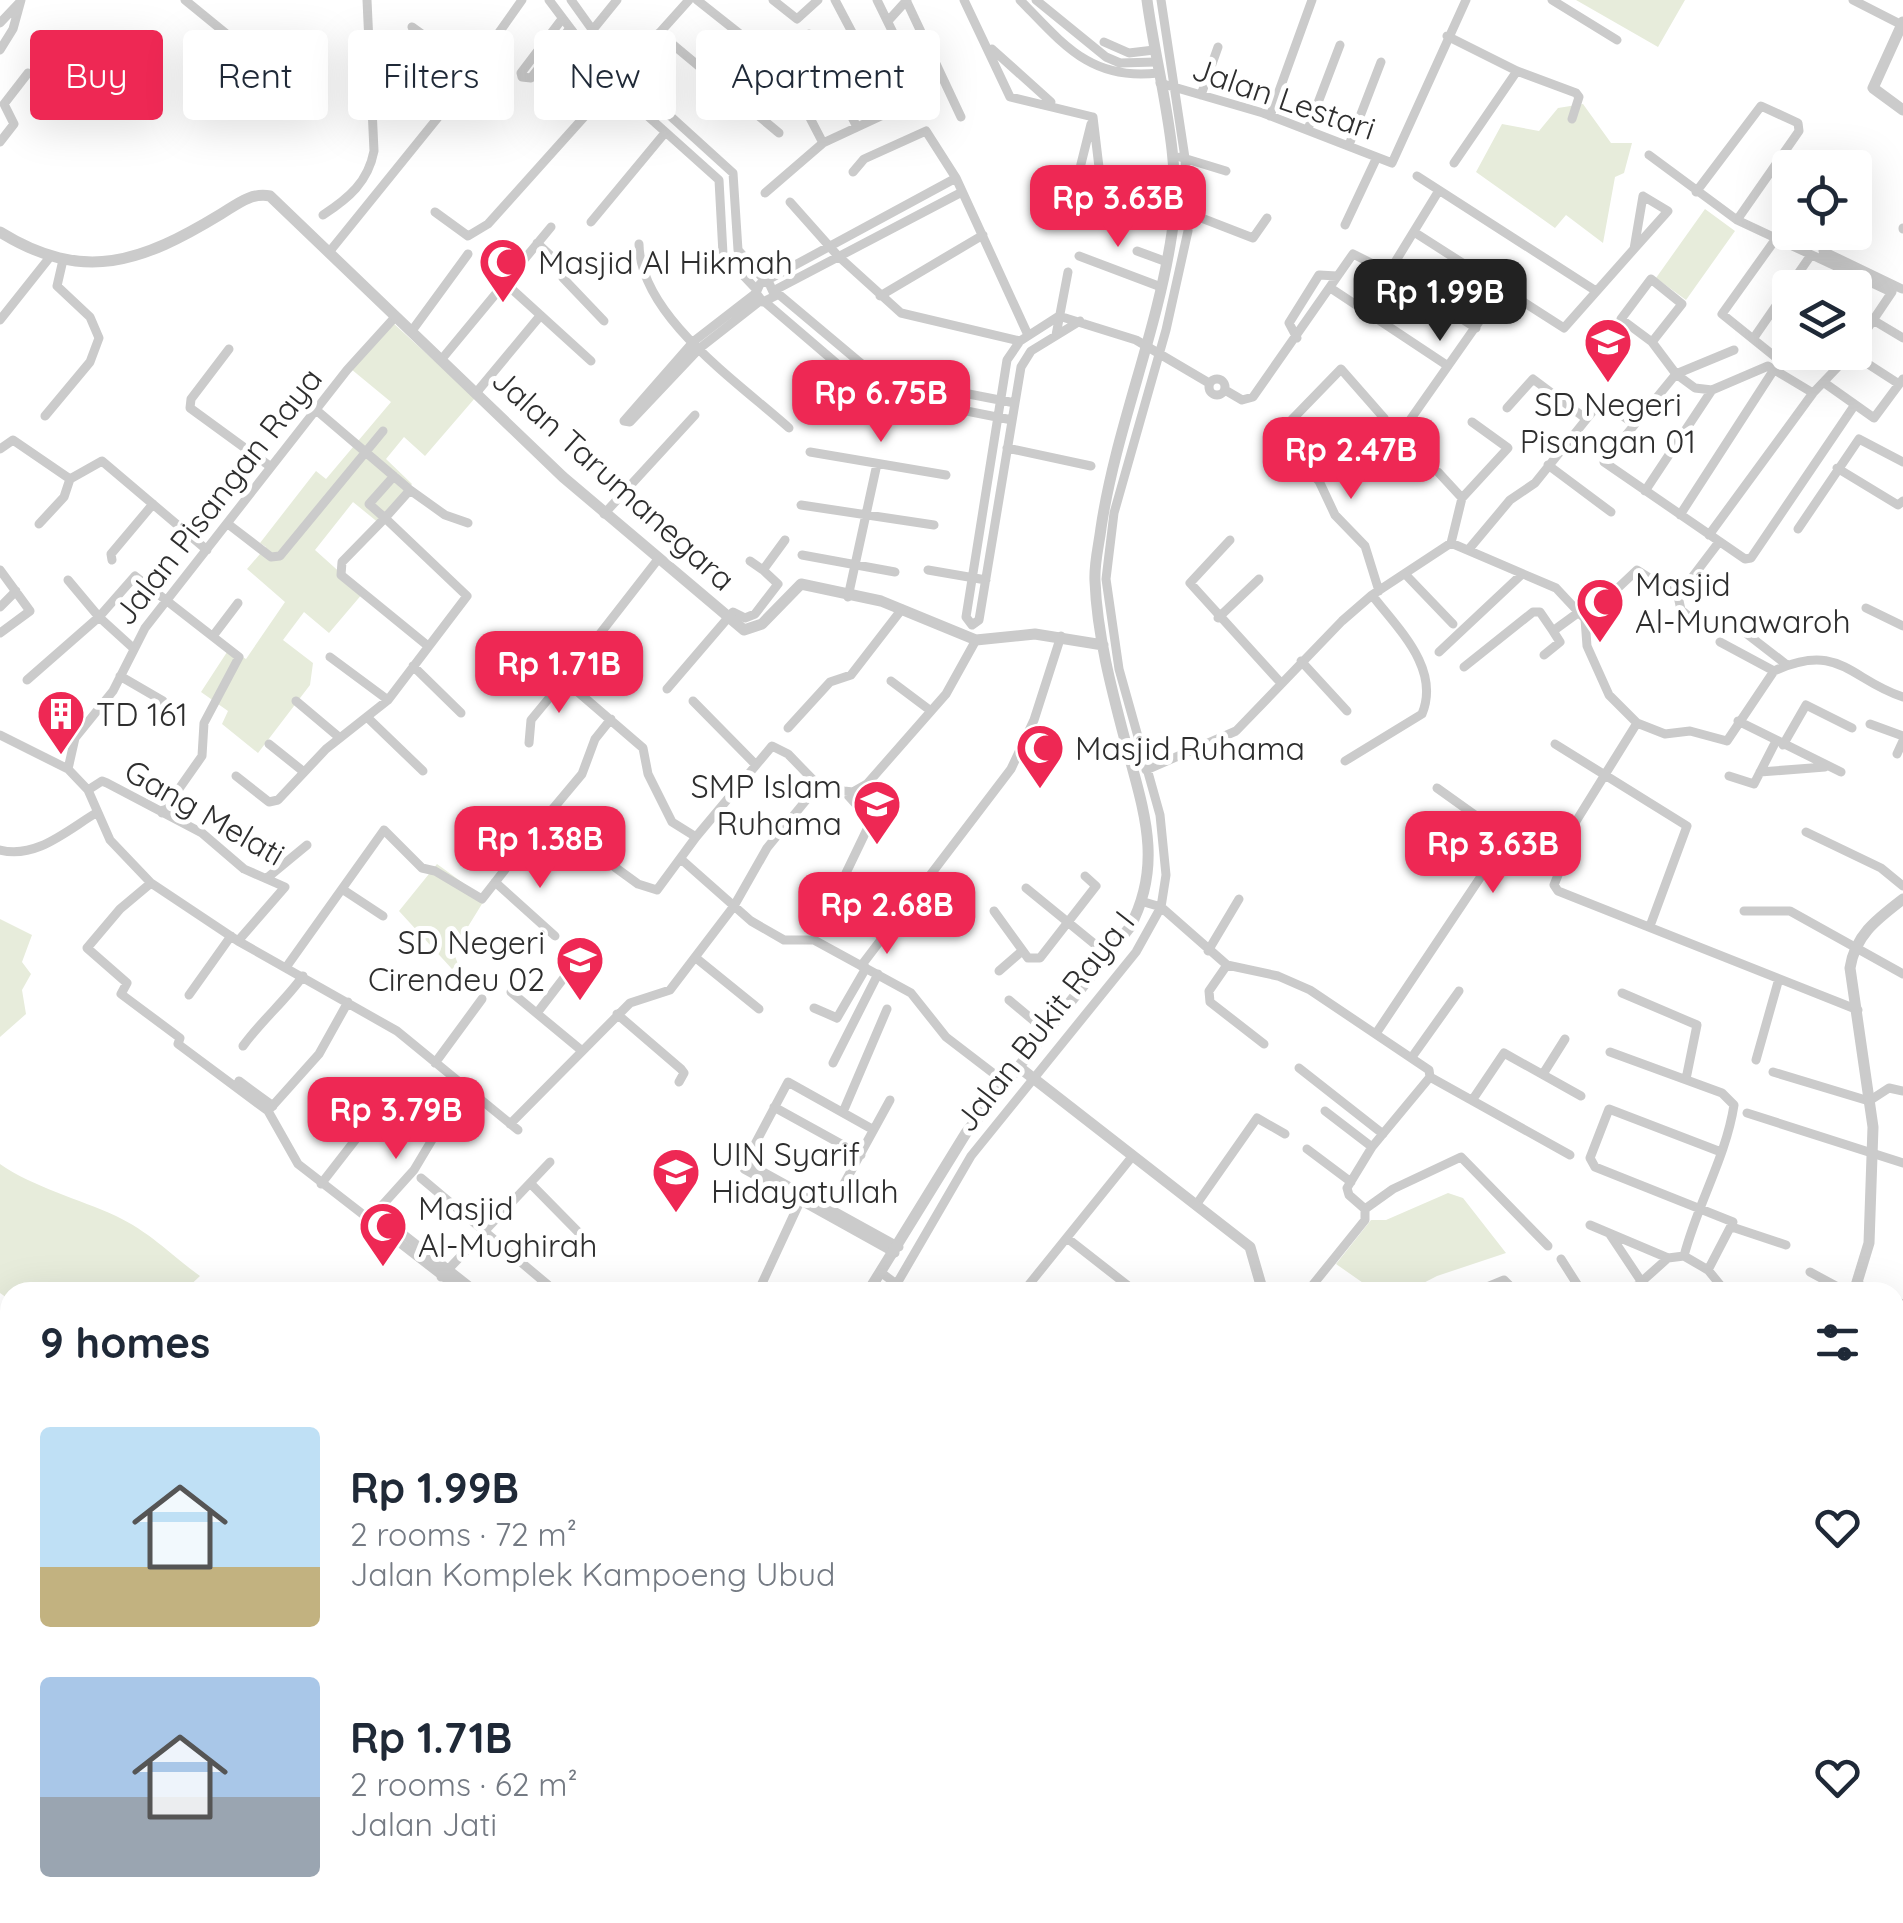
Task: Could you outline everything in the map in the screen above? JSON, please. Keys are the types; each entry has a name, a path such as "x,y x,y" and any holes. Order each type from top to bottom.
{"street":[{"path":"0,23 21,0"},
{"path":"0,50 10,36 21,0"},
{"path":"185,0 222,30"},
{"path":"323,215 346,199 370,169 374,151 367,0"},
{"path":"501,30 522,0"},
{"path":"549,0 571,30"},
{"path":"571,0 590,30"},
{"path":"593,30 617,0"},
{"path":"662,30 689,0"},
{"path":"698,0 735,30"},
{"path":"773,0 798,19 818,0"},
{"path":"835,0 851,30"},
{"path":"877,0 892,30"},
{"path":"888,21 906,0 961,117"},
{"path":"964,0 1010,97 1053,104 1093,117"},
{"path":"1020,0 1038,8 1091,49 1120,63 1163,75"},
{"path":"1147,0 1179,158 1182,212 1176,288 1127,438 1111,471 1094,577 1103,645 1143,771 1153,904 1227,965 1278,976 1310,990 1378,1032 1428,1070 1430,1077 1570,1155"},
{"path":"1161,0 1163,75"},
{"path":"1270,116 1312,0"},
{"path":"1466,0 1447,36 1518,71 1576,92 1572,119"},
{"path":"1552,0 1617,40"},
{"path":"1853,0 1902,23 1873,88 1903,110"},
{"path":"1038,8 1083,60 1114,75 1163,75"},
{"path":"522,78 521,73 566,24"},
{"path":"412,27 416,30"},
{"name":"Jalan Lestari","path":"1163,75 1201,95 1270,116 1392,163 1447,36"},
{"path":"1104,42 1163,75"},
{"path":"986,44 1053,104"},
{"path":"1308,130 1340,44"},
{"path":"676,47 779,133"},
{"path":"1201,95 1218,47"},
{"path":"1083,60 1091,49"},
{"path":"1349,145 1382,62"},
{"path":"1454,162 1518,71"},
{"path":"0,142 14,124 4,104 28,72"},
{"path":"1696,192 1761,106 1800,127 1786,150"},
{"path":"1077,180 1093,117"},
{"path":"1093,117 1101,184"},
{"path":"330,252 434,120"},
{"path":"436,212 459,233 476,234 581,120"},
{"path":"649,120 714,174 722,187 723,254 760,297 870,392 1012,420"},
{"path":"676,120 726,165 736,183 738,250 772,287 876,376 1015,403"},
{"path":"812,120 823,143"},
{"path":"854,120 858,127"},
{"path":"765,193 823,143 872,120"},
{"path":"854,172 864,159 924,129 956,178 1024,338"},
{"path":"591,222 664,134"},
{"path":"1649,155 1736,220 1772,236"},
{"path":"1345,225 1377,156"},
{"path":"1179,158 1226,171"},
{"path":"1736,220 1772,172"},
{"path":"1061,176 1121,188"},
{"path":"1418,176 1596,291"},
{"path":"697,344 625,422 624,418 697,344 772,287 956,178"},
{"path":"722,187 736,183"},
{"path":"834,252 962,192"},
{"path":"1390,272 1438,192"},
{"name":"Jalan Tarumanegara","path":"2,238 56,259 90,264 125,260 258,194 276,200 604,514 744,630 754,630 800,584 902,609 976,640 1061,636 1103,645"},
{"path":"1414,232 1564,328 1668,211 1643,196 1634,249"},
{"path":"790,202 834,252 901,313 924,322 1024,338"},
{"path":"903,208 909,220"},
{"path":"1182,212 1253,238 1267,218"},
{"path":"1154,349 1161,285 1182,212"},
{"path":"441,360 551,227"},
{"path":"880,296 983,235"},
{"path":"538,243 564,268 563,278 604,321"},
{"path":"1772,243 1722,310 1724,319 1772,354"},
{"path":"639,244 643,275 662,310 789,428"},
{"path":"1801,250 1845,270"},
{"path":"1823,251 1899,290"},
{"path":"1137,252 1166,262"},
{"path":"1080,321 1026,356 979,620 972,625 966,621 971,578 1007,360 1024,338 1059,316 1080,321 1154,349 1209,383 1218,378 1225,390 1242,400 1253,397 1332,288 1348,257 1356,253 1476,328"},
{"path":"411,332 468,254"},
{"path":"1753,339 1811,255"},
{"path":"1079,256 1176,288"},
{"path":"0,320 56,259"},
{"path":"44,416 93,356 99,338 90,317 57,286 56,259"},
{"path":"1056,335 1068,272"},
{"path":"1297,338 1289,324 1294,310 1319,275 1337,276"},
{"path":"1652,342 1682,304 1650,278 1622,320 1652,342 1676,374 1695,388 1712,390 1765,366 1772,367"},
{"path":"1872,280 1899,290"},
{"path":"504,282 590,361"},
{"path":"760,297 772,287"},
{"path":"1332,288 1448,366"},
{"path":"1410,420 1502,288"},
{"path":"1899,290 1872,320 1903,338"},
{"name":"Jalan Pisangan Raya","path":"68,769 75,738 120,676 132,647 316,409 396,316"},
{"path":"476,392 540,316"},
{"path":"229,350 191,399 190,408 271,467"},
{"path":"1734,350 1676,374 1604,462 1745,559 1751,558 1854,406"},
{"path":"1826,384 1874,418 1901,382 1872,363"},
{"path":"1319,481 1384,418 1341,368 1276,436 1319,481 1335,515 1365,546 1375,593 1416,651 1425,703 1422,714 1345,761"},
{"path":"1680,515 1774,370"},
{"path":"1778,370 1814,393"},
{"path":"1702,626 1680,610 1678,596 1814,393 1837,370"},
{"path":"1507,408 1533,379 1586,418"},
{"path":"1644,491 1712,390"},
{"path":"1469,549 1604,400 1633,423"},
{"path":"316,409 410,490 445,515 468,524"},
{"path":"604,514 695,415"},
{"path":"1143,771 1236,730 1300,661 1375,593 1406,576 1450,543 1462,498 1508,448 1472,422"},
{"path":"228,524 271,557 280,556 383,431"},
{"name":"Jalan Bukit Raya I","path":"903,1282 970,1156 1026,1072 1136,952 1166,875 1160,815 1143,771 1120,670 1106,580 1127,438"},
{"path":"1798,528 1859,439 1903,462"},
{"path":"0,449 13,440 70,480"},
{"path":"1007,448 1091,466"},
{"path":"810,452 946,475"},
{"path":"39,524 64,497 70,480 102,461 207,550"},
{"path":"848,597 877,464"},
{"path":"1548,465 1611,512"},
{"path":"1838,468 1898,504 1903,501"},
{"path":"1438,472 1462,498"},
{"path":"236,776 272,802 340,738 369,719 388,700 466,596 368,504 392,475"},
{"path":"410,490 342,562 341,574 428,646"},
{"path":"112,560 111,554 153,504"},
{"path":"802,505 934,525"},
{"path":"763,570 785,540"},
{"path":"1230,540 1189,579 1218,618 1280,682"},
{"path":"1450,543 1520,576 1556,588 1582,615 1596,671 1610,695 1637,723 1665,734 1696,732 1724,742 1774,671 1787,665 1833,661 1903,697"},
{"path":"802,555 895,572"},
{"path":"528,743 531,720 659,558"},
{"path":"667,689 733,612 745,618 756,614 775,588 777,581 750,560"},
{"path":"0,570 30,610 0,633"},
{"path":"928,570 986,580"},
{"path":"1553,631 1582,615 1637,570 1678,596"},
{"path":"27,680 98,617 134,576 240,661 206,719 202,734 206,746 162,813"},
{"path":"1406,576 1454,624"},
{"path":"1440,652 1520,576"},
{"path":"1218,618 1260,579"},
{"path":"68,580 98,617 132,647"},
{"path":"0,607 16,590"},
{"path":"213,636 238,603"},
{"path":"1866,608 1903,626"},
{"path":"788,728 830,682 851,675 902,609"},
{"path":"1464,666 1533,612 1540,612 1560,642 1544,656"},
{"path":"1725,617 1787,665"},
{"path":"814,1008 837,1018 864,967 1011,768 1034,720 1061,636"},
{"path":"546,817 649,890 657,890 772,746 788,754 821,788 853,792 867,784 956,680 976,640"},
{"path":"1720,642 1774,671"},
{"path":"524,647 644,748 648,774 672,822 696,837"},
{"path":"330,658 388,700"},
{"path":"1300,661 1347,711"},
{"path":"413,666 461,713"},
{"path":"120,676 162,701"},
{"path":"890,680 931,711"},
{"path":"1728,776 1750,785 1808,700 1852,728"},
{"path":"296,701 340,738"},
{"path":"694,702 756,766"},
{"path":"369,719 423,771"},
{"path":"286,966 384,830 422,868 435,871 483,898 582,774 596,739 611,719"},
{"path":"1738,721 1841,772"},
{"path":"1565,839 1637,723"},
{"path":"1870,724 1903,738 1897,754"},
{"path":"0,735 68,769 88,790 96,813 118,849 151,882 234,939 397,1031 514,1127 617,1014 630,1003 670,990 734,906 767,848 821,788"},
{"path":"269,744 304,772"},
{"path":"1555,744 1687,826 1650,926"},
{"path":"1760,772 1826,767"},
{"name":"Gang Melati","path":"88,790 102,781 108,783 202,833 232,860 285,890 234,939"},
{"path":"1378,1032 1504,842 1500,832 1437,788"},
{"path":"844,791 871,821 846,873 896,910"},
{"path":"0,850 20,855 32,852 96,813"},
{"path":"1806,832 1881,868 1903,886"},
{"path":"267,878 307,846"},
{"path":"682,860 734,906 784,940 814,940 911,993 946,1037 1006,1083"},
{"path":"1560,870 1554,885 1558,891 1778,982 1858,1010"},
{"path":"1150,872 1166,875"},
{"path":"994,910 1028,958 1040,958 1096,886 1085,876"},
{"path":"151,882 120,908 87,948 127,983 121,994 180,1038 178,1044 197,1060 270,1109"},
{"path":"495,882 556,936"},
{"path":"1026,888 1108,955"},
{"path":"342,889 383,916"},
{"path":"1208,952 1239,899"},
{"path":"1858,1282 1869,1244 1872,1156 1869,1101 1850,968 1853,949 1872,922 1903,899"},
{"path":"876,1282 966,1133 1006,1083 1026,1072 1046,1031 1153,904"},
{"path":"1744,911 1790,911 1903,974"},
{"path":"189,996 234,939"},
{"path":"537,1013 586,950"},
{"path":"999,970 1022,951"},
{"path":"696,958 759,1010"},
{"path":"1227,965 1210,991 1210,1002 1264,1044"},
{"path":"834,1063 878,974"},
{"path":"243,1046 268,1011 284,1000 303,976"},
{"path":"1756,1060 1778,982"},
{"path":"1412,1057 1459,991"},
{"path":"511,992 581,1050"},
{"path":"1622,993 1698,1027 1686,1079"},
{"path":"435,1062 482,999"},
{"path":"1009,1000 1046,1031"},
{"path":"270,1109 319,1054 348,1002"},
{"path":"842,1112 887,1009"},
{"path":"617,1014 684,1072 680,1082"},
{"path":"1543,1074 1565,1039"},
{"path":"1610,1052 1686,1079 1730,1098 1734,1105 1721,1152 1696,1208 1684,1256"},
{"path":"1473,1099 1501,1054 1580,1096"},
{"path":"1300,1068 1383,1134"},
{"path":"1026,1072 1131,1158 1250,1247 1261,1282"},
{"path":"1774,1072 1869,1101"},
{"path":"1366,1209 1349,1195 1351,1182 1372,1148 1430,1077"},
{"path":"239,1080 270,1109 298,1164 368,1221 460,1282"},
{"path":"872,1129 793,1082 785,1085 744,1169 897,1250"},
{"path":"368,1221 414,1170 463,1088"},
{"path":"1869,1101 1888,1088 1903,1091"},
{"path":"828,1212 890,1100"},
{"path":"774,1106 860,1155"},
{"path":"1708,1270 1732,1221 1591,1163 1606,1112 1613,1108 1721,1152"},
{"path":"1326,1111 1372,1148"},
{"path":"1747,1113 1903,1163"},
{"path":"1196,1204 1257,1118 1285,1134"},
{"path":"321,1184 356,1140"},
{"path":"1307,1149 1351,1182"},
{"path":"1315,1282 1365,1220 1366,1209 1393,1189 1461,1157 1548,1246"},
{"path":"1031,1282 1131,1158"},
{"path":"445,1273 550,1162"},
{"path":"422,1178 545,1282"},
{"path":"530,1184 590,1244"},
{"path":"932,1194 946,1203"},
{"path":"763,1282 802,1197"},
{"path":"389,1223 436,1266"},
{"path":"1590,1224 1668,1258 1684,1256 1708,1270 1718,1282"},
{"path":"1732,1227 1786,1245"},
{"path":"1607,1231 1641,1281 1668,1258"},
{"path":"1068,1238 1123,1282"},
{"path":"1561,1259 1576,1282"},
{"path":"1810,1272 1828,1282"},
{"path":"445,1273 447,1282"},
{"path":"883,1274 891,1282"}],"green space":[{"path":"1576,0 1685,0 1658,47"},
{"path":"1583,104 1611,143 1632,143 1624,173 1615,177 1603,243 1566,215 1555,228 1476,172 1502,124 1539,131 1558,108"},
{"path":"1705,209 1735,231 1686,300 1656,278"},
{"path":"392,322 475,398 425,456 404,437 386,459 412,484 380,524 353,502 315,550 363,593 329,633 304,612 283,640 313,663 310,685 258,753 222,724 228,711 201,692 229,649 246,659 285,602 247,569 266,547 260,543 316,471 326,479 391,402 351,369"},
{"path":"437,864 485,899 453,951 458,964 452,969 399,911"},
{"path":"0,919 32,935 22,962 31,974 22,990 26,1014 0,1037"},
{"path":"0,1164 128,1222 200,1276 194,1282 0,1282"},
{"path":"1448,1193 1463,1198 1506,1253 1425,1282 1362,1282 1336,1264 1371,1220 1386,1220"}],"place":[{"name":"Masjid Al Hikmah","path":"503,304"},
{"name":"SD Negeri Pisangan 01","path":"1608,384"},
{"name":"Masjid Al-Munawaroh","path":"1600,644"},
{"name":"TD 161","path":"61,756"},
{"name":"Masjid Ruhama","path":"1040,790"},
{"name":"SMP Islam Ruhama","path":"877,846"},
{"name":"SD Negeri Cirendeu 02","path":"580,1002"},
{"name":"UIN Syarif Hidayatullah","path":"676,1214"},
{"name":"Masjid Al-Mughirah","path":"383,1268"}]}
